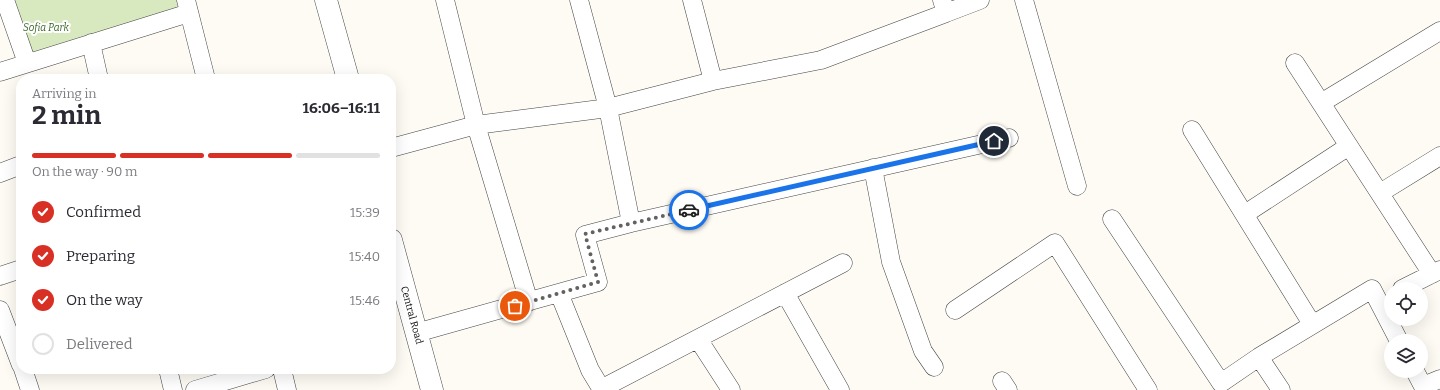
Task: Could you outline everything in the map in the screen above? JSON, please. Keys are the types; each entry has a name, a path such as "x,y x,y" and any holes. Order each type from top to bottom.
{"street":[{"path":"5,0 27,63"},
{"path":"326,0 347,74"},
{"path":"445,0 476,125 529,302"},
{"path":"579,0 608,108 632,223"},
{"path":"692,0 713,81"},
{"path":"396,147 476,125 608,108 713,81 820,60 944,6 980,0"},
{"path":"1024,0 1077,186"},
{"path":"0,72 91,43 187,6 205,74"},
{"path":"1321,103 1440,31"},
{"path":"91,43 98,74"},
{"path":"1295,63 1380,193 1436,272 1416,282"},
{"path":"1192,130 1312,324"},
{"path":"416,333 598,282 585,234 1009,138"},
{"path":"1245,214 1349,146"},
{"path":"1380,193 1440,156"},
{"path":"0,173 16,167"},
{"path":"872,168 891,262 923,351 934,367"},
{"path":"1112,219 1221,383 1312,324 1372,289 1384,297"},
{"path":"955,310 1055,243 1148,390"},
{"name":"Central Road","path":"396,259 432,390"},
{"path":"559,293 590,370 601,390 843,262"},
{"path":"0,276 16,271"},
{"path":"785,293 840,390"},
{"path":"0,310 16,350"},
{"path":"698,339 732,390"},
{"path":"1259,357 1282,390"},
{"path":"25,374 30,390"},
{"path":"169,374 174,390"},
{"path":"195,390 249,374"},
{"path":"283,374 287,390"},
{"path":"1421,382 1440,379"}],"green space":[{"name":"Sofia Park","path":"5,0 186,0 189,13 27,63"}],"way so far":[{"path":"515,306 598,282 585,234 689,210"}],"route":[{"path":"689,210 994,141"}]}
